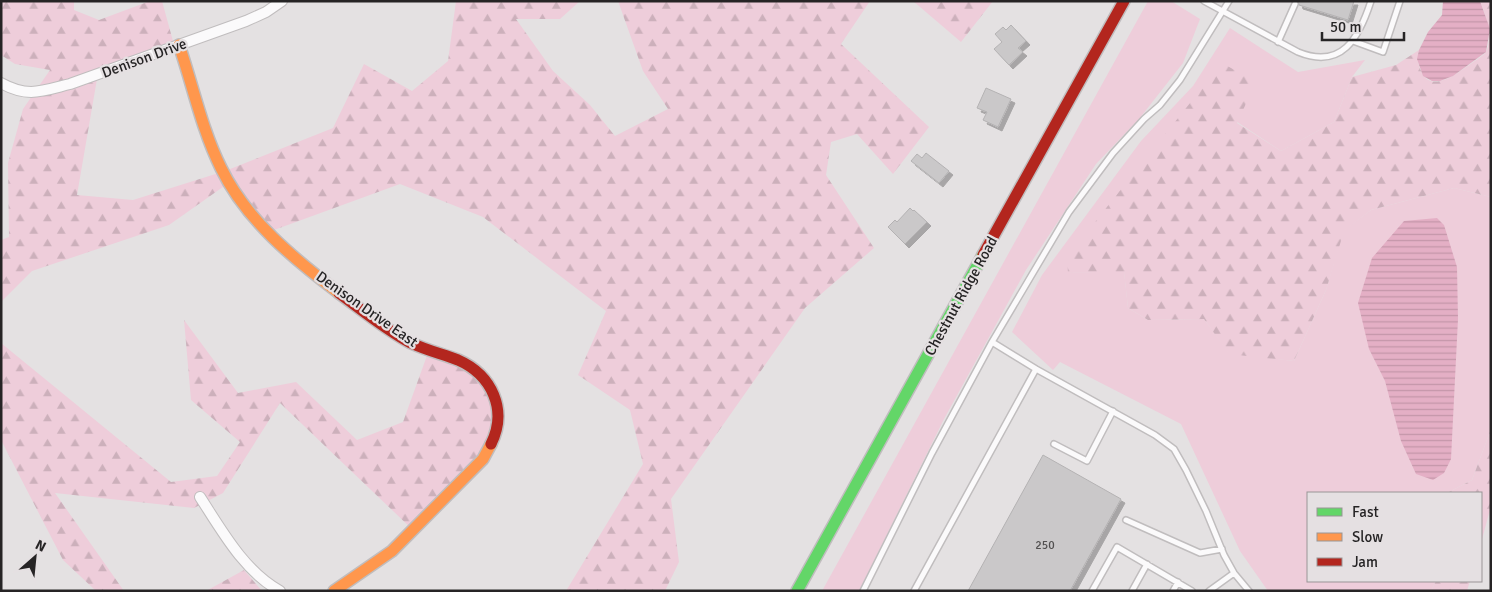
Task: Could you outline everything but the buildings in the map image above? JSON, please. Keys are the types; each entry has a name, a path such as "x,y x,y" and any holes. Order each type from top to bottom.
{"street":[{"name":"Denison Drive","path":"1,83 26,93 43,91 73,83 246,21 266,12 282,1"},
{"name":"Chestnut Ridge Road","path":"797,591 1124,1"},
{"name":"Denison Drive East","path":"179,45 213,150 226,177 247,208 319,277 404,339 419,347 460,360 471,366 489,384 498,406 499,420 497,433 484,459 392,551 334,591"},
{"path":"200,497 247,564 262,580 280,591"}],"lane":[{"path":"1204,1 1278,42 1310,57 1320,58 1334,54 1353,42 1371,1"},
{"path":"863,591 932,453 992,342 1069,212 1113,152 1160,104 1180,80 1229,1"},
{"path":"1353,42 1383,52 1400,1"},
{"path":"1278,42 1295,4"},
{"path":"992,342 1036,369 1155,435 1174,450 1186,470 1234,573 1249,591"},
{"path":"914,591 1036,369"},
{"path":"1054,444 1087,460 1112,412"},
{"path":"1126,520 1200,553 1222,549"},
{"path":"1092,591 1117,547 1192,591"},
{"path":"1132,591 1147,564"},
{"path":"1209,591 1234,573"},
{"path":"1173,591 1178,582"}],"green space":[{"path":"1,1 74,1 74,10 99,20 150,1 162,1 176,52 97,79 77,195 133,200 225,171 333,128 364,64 412,91 448,61 456,1 580,1 560,19 516,19 553,71 590,105 615,136 668,109 643,71 618,1 870,1 841,44 929,127 893,174 857,134 831,142 826,175 874,248 805,308 671,499 679,562 665,591 566,591 643,464 630,410 578,375 606,311 483,217 400,184 274,230 230,182 169,225 32,271 1,302 1,240 9,237 8,163 23,109 50,70 15,64 1,55"},
{"path":"913,1 993,1 961,42"},
{"path":"1148,1 1171,1 1200,19 1183,63 1139,119 1096,164 1026,270 944,419 859,591 822,591"},
{"path":"1480,1 1491,1 1491,197 1454,188 1371,210 1344,231 1326,290 1294,361 1229,354 1204,319 1148,320 1128,308 1124,272 1068,273 1067,257 1222,63 1256,82 1237,123 1281,151 1334,122 1352,77 1396,65 1419,50 1418,62 1422,73 1427,79 1439,81 1454,75 1484,54 1487,50 1489,31"},
{"path":"1230,28 1298,72 1365,60 1352,77 1334,122 1281,151 1237,122 1068,273 1124,271 1128,308 1148,320 1204,319 1229,353 1294,361 1326,290 1343,231 1371,210 1454,188 1491,197 1491,429 1472,480 1449,492 1307,492 1307,582 1436,582 1431,591 1268,591 1240,551 1181,424 1060,362 1053,370 1012,332 1042,275 1141,141 1193,86"},
{"path":"184,320 238,393 296,382 357,440 403,422 429,350 487,384 499,435 415,532 280,403 223,493 194,508 55,493 124,591 96,591 63,560 1,440 1,343 171,482 217,476 240,442 191,400"},
{"path":"1491,429 1491,506 1482,539 1482,492 1449,492 1472,480"},
{"path":"244,570 262,591 206,591"},
{"path":"1436,582 1470,582 1467,591 1431,591"}],"shaded area":[{"path":"1443,1 1480,1 1490,29 1486,52 1453,76 1440,81 1432,81 1423,76 1417,59 1419,50 1428,32 1442,15"},
{"path":"1437,218 1444,225 1457,267 1458,319 1451,459 1444,473 1433,480 1416,474 1401,441 1385,381 1369,349 1358,303 1372,258 1404,221"}],"traffic: fast":[{"path":"797,591 983,255"}],"traffic: slow":[{"path":"179,45 208,139 231,187 272,237 339,293"},
{"path":"334,591 392,551 483,459 491,444"}],"traffic: jam":[{"path":"983,255 1124,1"},
{"path":"339,293 374,320 402,338 422,348 458,360 480,375 488,384 497,406 498,419 491,444"}]}
